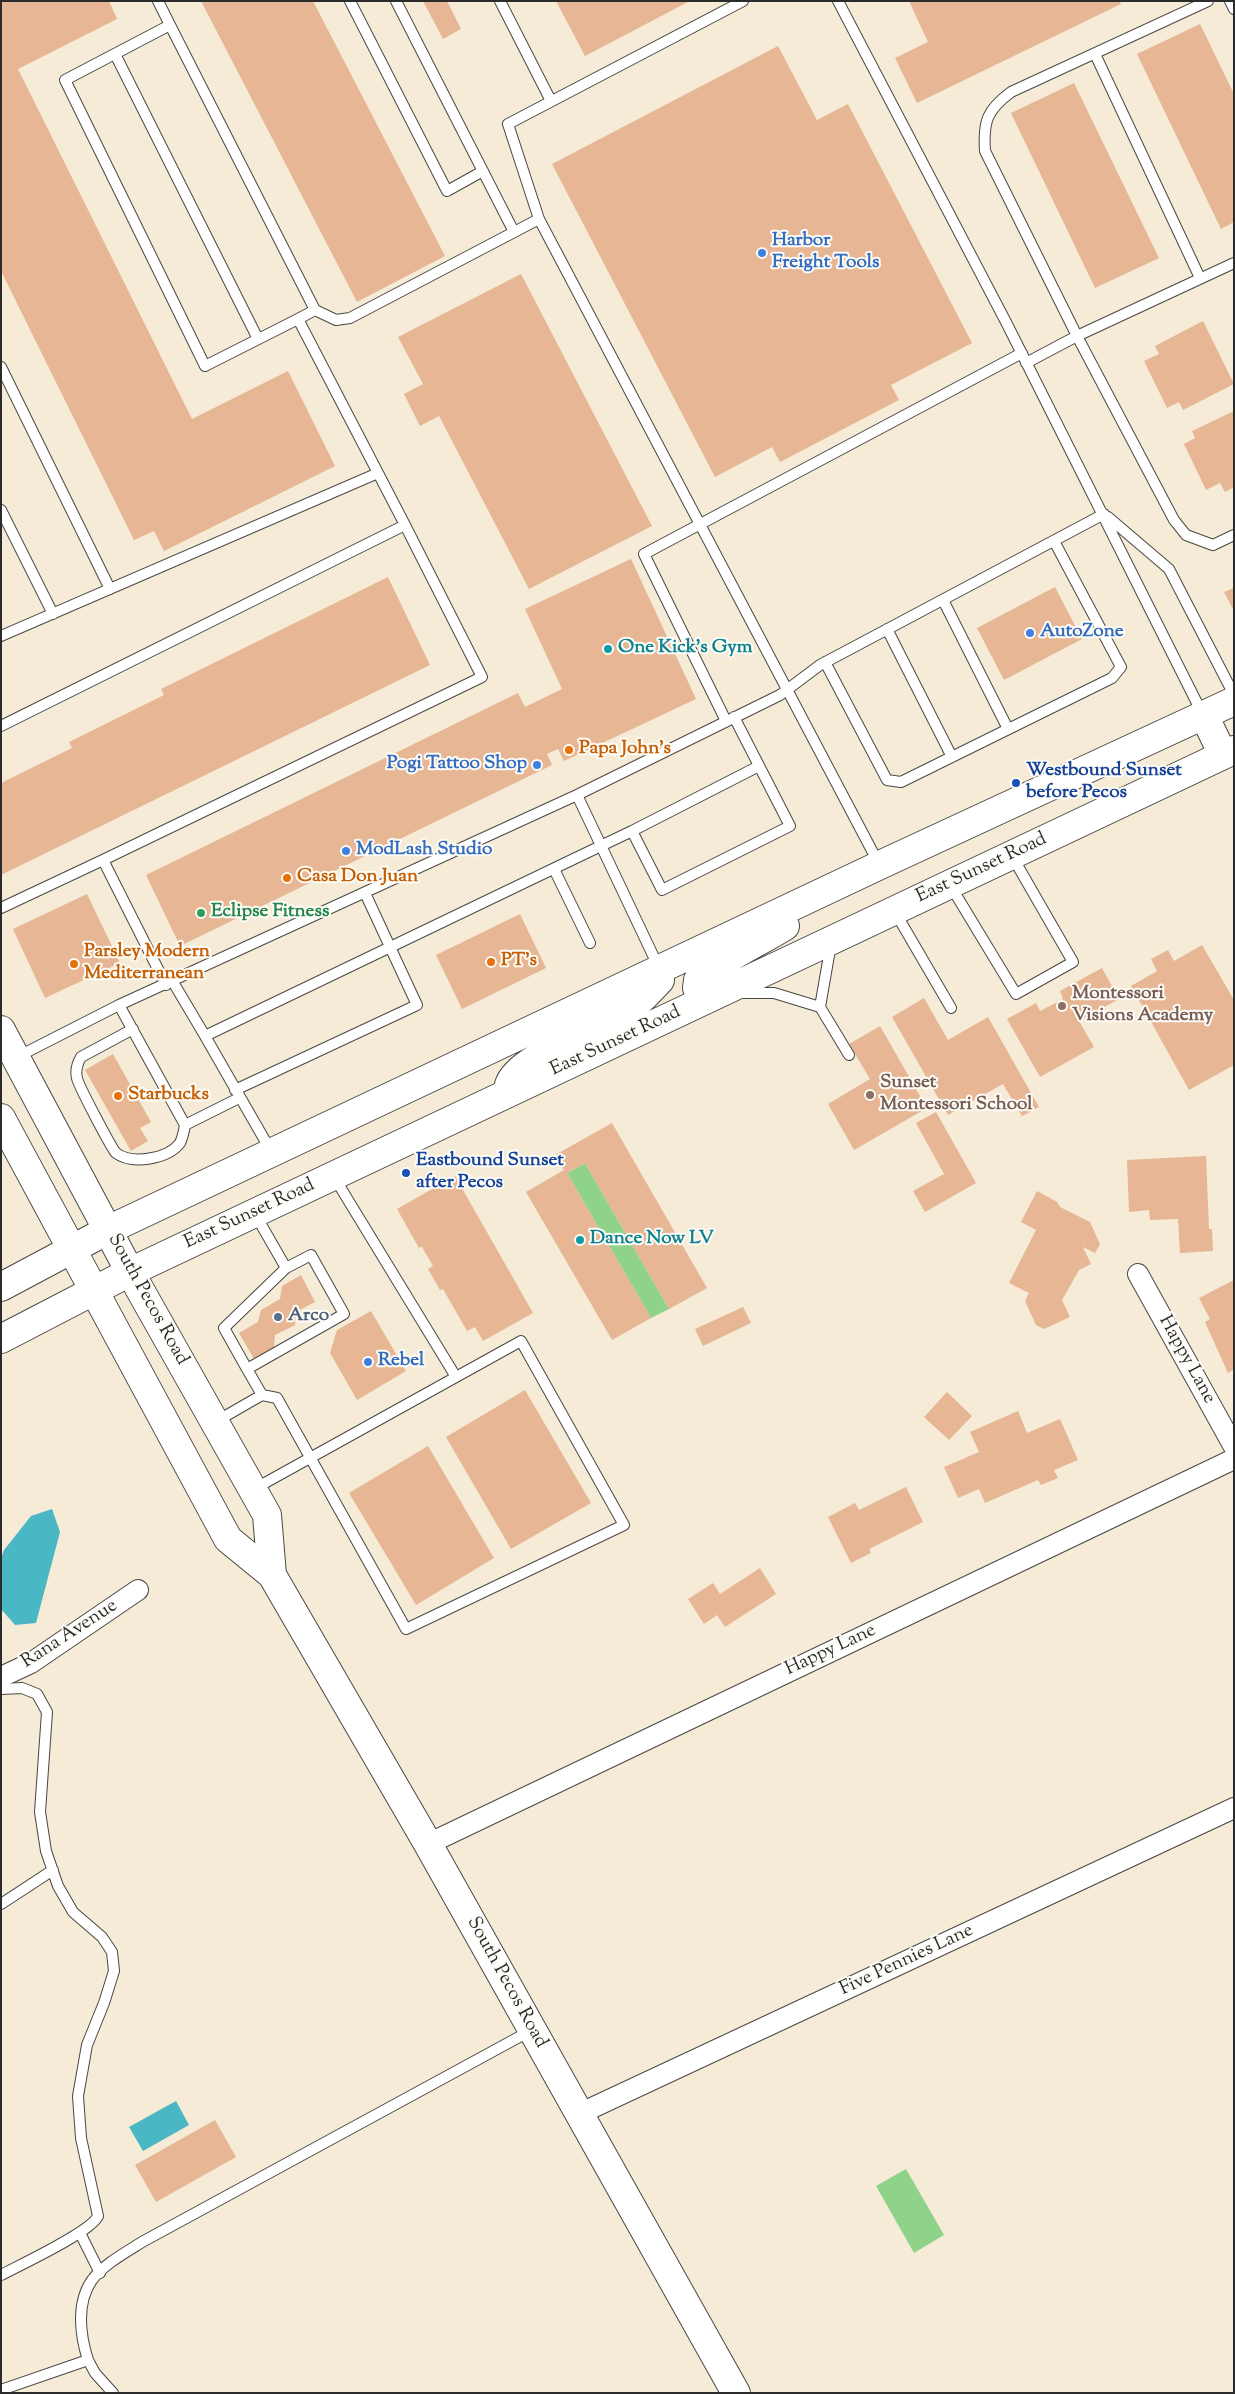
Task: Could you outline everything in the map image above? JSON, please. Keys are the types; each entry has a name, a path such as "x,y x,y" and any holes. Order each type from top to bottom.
{"main road":[{"path":"1,1287 108,1230 272,1152 880,865 1234,701"},
{"path":"1204,715 1228,753"},
{"name":"East Sunset Road","path":"1,1339 130,1272 1228,753"},
{"path":"703,1001 697,988 698,980 716,965 749,949 795,920 809,907 812,897"},
{"path":"507,1094 511,1080 528,1063 591,1032 631,1008 660,980 660,969"},
{"name":"South Pecos Road","path":"1,1030 130,1272 267,1514 272,1575"},
{"name":"South Pecos Road","path":"1,1118 228,1539 272,1575 428,1844 735,2392"}],"street":[{"name":"Happy Lane","path":"1138,1274 1234,1447"},
{"name":"Happy Lane","path":"428,1844 1234,1459"},
{"name":"Rana Avenue","path":"1,1677 31,1663 138,1590"},
{"name":"Five Pennies Lane","path":"579,2114 1234,1808"}],"lane":[{"path":"158,1 315,310 336,320 350,318 539,219"},
{"path":"350,1 447,191 483,171"},
{"path":"396,1 514,232"},
{"path":"500,1 551,101"},
{"path":"743,1 508,124 539,219 880,865"},
{"path":"838,1 1104,514 1204,715"},
{"path":"1208,1 1011,92 995,104 984,127 985,151 1076,336 1174,520 1186,535 1213,544 1234,535"},
{"path":"1230,1 1234,9"},
{"path":"170,25 65,80 205,366 315,310"},
{"path":"115,54 258,339"},
{"path":"1095,54 1200,278"},
{"path":"632,831 662,890 790,826 759,766 730,719 644,554 699,523 1024,358 1234,263"},
{"path":"1,908 482,677 298,319"},
{"path":"1,367 110,589"},
{"path":"1,636 378,473"},
{"path":"1,510 53,614"},
{"path":"16,1057 120,1005 577,795 730,719 787,689 825,662 1104,514"},
{"path":"1104,514 1169,569 1234,695"},
{"path":"1,726 405,525"},
{"path":"825,662 887,780 901,782 1112,678 1121,667 1054,541"},
{"path":"943,600 1008,729"},
{"path":"887,629 952,757"},
{"path":"205,1036 632,831 759,766"},
{"path":"577,795 660,969"},
{"path":"950,884 1016,994 1073,962 1011,856"},
{"path":"103,860 170,983 205,1036 272,1152"},
{"path":"554,869 590,943"},
{"path":"133,1029 82,1057 76,1064 77,1079 115,1152 129,1159 146,1158 166,1153 179,1144 185,1125 237,1094 417,1004 365,893"},
{"path":"894,911 951,1008"},
{"path":"832,941 820,1007 849,1055"},
{"path":"703,1001 742,992 774,993 820,1007"},
{"path":"120,1005 185,1125"},
{"path":"333,1176 456,1377"},
{"path":"255,1213 286,1268"},
{"path":"247,1369 344,1314 311,1255 286,1268 224,1328 262,1396"},
{"path":"214,1422 262,1396 277,1398 310,1458 406,1629 624,1525 521,1341 310,1458 252,1490"},
{"path":"1,1689 22,1688 37,1694 48,1712 40,1812 46,1851 58,1886 73,1912 102,1937 112,1952 114,1971 104,2003 87,2045 78,2096 81,2138 98,2216 95,2223 80,2233 1,2275"},
{"path":"1,1904 53,1870"},
{"path":"113,2393 95,2374 88,2360 81,2337 81,2315 92,2281 108,2264 142,2242 532,2030"},
{"path":"80,2233 100,2273"},
{"path":"1,2390 88,2360"}],"green space":[{"path":"585,1163 669,1309 651,1318 567,1173"},
{"path":"906,2169 944,2235 914,2253 876,2186"}],"water":[{"path":"52,1509 60,1532 36,1623 15,1625 1,1609 1,1558 4,1550 31,1516"},
{"path":"176,2101 189,2125 143,2151 129,2127"}],"building":[{"path":"1,1 109,1 117,19 18,69 192,419 288,371 335,466 164,551 154,531 134,540 1,271"},
{"path":"201,1 313,1 445,256 357,302"},
{"path":"423,1 447,1 461,29 443,39"},
{"path":"556,1 690,1 585,56"},
{"path":"909,1 1119,1 1121,4 917,103 895,58 928,42"},
{"path":"1200,24 1234,94 1234,222 1221,229 1137,54"},
{"name":"Harbor Freight Tools","path":"778,46 817,120 848,104 972,343 891,385 899,400 780,462 772,447 715,477 552,164"},
{"path":"1074,83 1159,258 1095,288 1011,113"},
{"path":"521,274 652,526 529,589 439,416 420,426 404,394 423,384 398,337"},
{"path":"1203,321 1234,384 1183,410 1179,402 1167,408 1144,361 1159,354 1155,346"},
{"path":"1234,411 1234,487 1225,492 1220,483 1206,490 1184,444 1195,438 1192,431"},
{"path":"631,559 696,699 564,761 558,749 547,754 552,765 180,946 146,875 518,693 525,707 562,689 525,609"},
{"path":"388,577 430,665 1,875 1,783 72,748 69,742 164,695 161,689"},
{"name":"AutoZone","path":"1055,587 1082,639 1004,680 977,628"},
{"path":"1234,588 1234,611 1224,592"},
{"path":"87,894 120,963 45,998 13,929"},
{"name":"PT's","path":"520,914 546,968 462,1009 436,955"},
{"path":"1202,945 1234,1000 1234,1065 1189,1090 1131,986 1157,971 1151,959 1168,950 1174,961"},
{"path":"1102,968 1119,999 1079,1021 1094,1047 1040,1077 1007,1019 1036,1003 1040,1011 1063,999 1060,991"},
{"path":"924,998 948,1040 988,1017 1039,1107 1022,1116 1003,1084 948,1115 892,1017"},
{"path":"880,1026 927,1108 854,1150 828,1104 870,1079 849,1044"},
{"name":"Starbucks","path":"113,1054 151,1122 140,1128 148,1141 131,1151 85,1070"},
{"path":"936,1112 976,1183 925,1212 913,1191 944,1174 916,1123"},
{"name":"Dance Now LV","path":"612,1123 707,1288 669,1309 585,1163 567,1173 651,1318 612,1340 526,1192 564,1170 555,1155"},
{"path":"1206,1156 1209,1229 1212,1229 1213,1251 1180,1253 1178,1219 1150,1220 1149,1210 1129,1212 1127,1160"},
{"path":"455,1176 533,1313 483,1341 475,1327 467,1331 443,1289 440,1290 428,1269 433,1266 422,1247 419,1248 397,1209"},
{"path":"1037,1191 1057,1202 1060,1207 1090,1222 1100,1244 1095,1253 1083,1247 1091,1264 1079,1270 1062,1300 1070,1317 1044,1329 1036,1325 1025,1301 1029,1293 1009,1283 1036,1230 1021,1222"},
{"name":"Arco","path":"301,1275 315,1302 296,1312 295,1325 275,1335 274,1347 254,1359 239,1333 258,1322 261,1310 280,1299 282,1286"},
{"path":"1234,1280 1234,1369 1228,1373 1205,1322 1210,1319 1199,1298"},
{"path":"743,1307 751,1323 703,1346 695,1329"},
{"name":"Rebel","path":"371,1311 406,1371 357,1400 330,1353 337,1330"},
{"path":"525,1390 591,1503 511,1549 446,1437"},
{"path":"947,1392 972,1416 949,1440 924,1417"},
{"path":"1018,1411 1027,1433 1060,1419 1078,1460 1054,1470 1058,1478 1041,1485 1038,1480 985,1503 979,1489 958,1498 944,1467 979,1452 970,1432"},
{"path":"428,1446 494,1558 416,1605 349,1493"},
{"path":"906,1487 923,1522 869,1549 871,1553 851,1563 828,1517 855,1503 859,1510"},
{"path":"760,1568 776,1594 725,1627 717,1615 704,1624 688,1599 713,1583 720,1594"},
{"path":"215,2120 236,2157 156,2202 135,2165"}],"place":[{"name":"Harbor Freight Tools","path":"762,253"},
{"name":"AutoZone","path":"1030,633"},
{"name":"One Kick's Gym","path":"608,649"},
{"name":"Papa John's","path":"569,750"},
{"name":"Pogi Tattoo Shop","path":"537,765"},
{"name":"Westbound Sunset before Pecos","path":"1016,783"},
{"name":"ModLash Studio","path":"346,851"},
{"name":"Casa Don Juan","path":"287,878"},
{"name":"Eclipse Fitness","path":"201,913"},
{"name":"PT's","path":"491,962"},
{"name":"Parsley Modern Mediterranean","path":"74,964"},
{"name":"Montessori Visions Academy","path":"1062,1006"},
{"name":"Sunset Montessori School","path":"870,1095"},
{"name":"Starbucks","path":"118,1096"},
{"name":"Eastbound Sunset after Pecos","path":"406,1173"},
{"name":"Dance Now LV","path":"580,1240"},
{"name":"Arco","path":"278,1317"},
{"name":"Rebel","path":"368,1362"}]}
